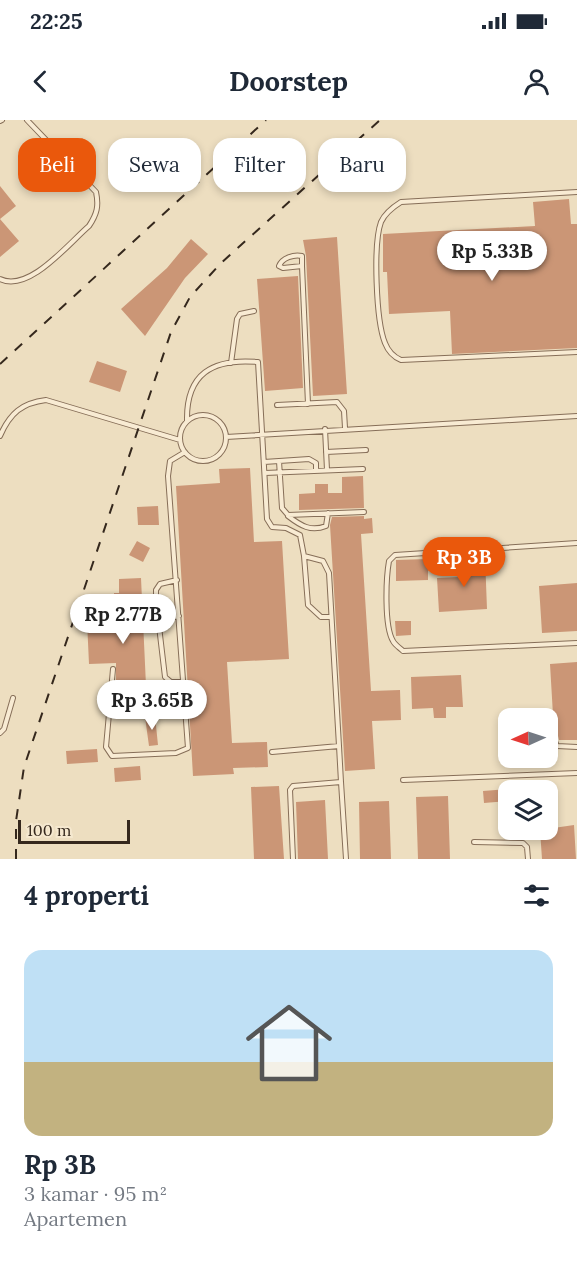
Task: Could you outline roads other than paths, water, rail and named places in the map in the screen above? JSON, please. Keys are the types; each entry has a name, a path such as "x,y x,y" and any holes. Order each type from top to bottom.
{"lane":[{"path":"0,279 10,283 31,278 89,226 96,215 98,205 96,192 27,120"},
{"path":"577,192 401,202 383,218 377,233 376,255 381,330 386,346 395,357 401,360 577,352"},
{"path":"302,266 284,268 279,266 282,260 300,255 302,266 308,404"},
{"path":"231,363 237,319 240,314 254,311"},
{"path":"187,421 200,415 208,415 220,423 226,437 222,451 211,459 197,460 185,452 180,440 187,421 186,400 199,378 215,365 254,361 260,365 269,523 272,526 294,530 300,535 308,605 321,616 331,617"},
{"path":"0,436 9,418 18,408 29,402 46,400 180,440"},
{"path":"277,405 337,402 341,404 345,428"},
{"path":"226,437 325,429 577,416"},
{"path":"325,429 327,471"},
{"path":"326,452 366,450"},
{"path":"113,669 106,747 112,756 183,751 188,748 168,476 170,461 185,452"},
{"path":"264,462 313,459 316,471"},
{"path":"279,461 282,508 288,515 300,525 311,529 326,526 328,513"},
{"path":"265,473 363,469"},
{"path":"288,515 364,512"},
{"path":"577,543 395,555 389,561 387,575 390,634 394,643 403,651 577,643"},
{"path":"304,556 315,557 326,565 346,859"},
{"path":"177,580 160,584 156,590 157,619 165,677 171,682 183,682"},
{"path":"157,619 179,616"},
{"path":"0,733 4,729 13,698"},
{"path":"109,713 158,711"},
{"path":"272,752 339,746"},
{"path":"558,746 577,747"},
{"path":"403,780 577,773"},
{"path":"293,859 290,790 293,786 342,782"},
{"path":"474,842 523,843 527,847 528,859"}],"railway":[{"path":"0,364 266,120"},
{"path":"16,859 16,821 24,767 171,332 190,297 221,263 380,120"}]}
